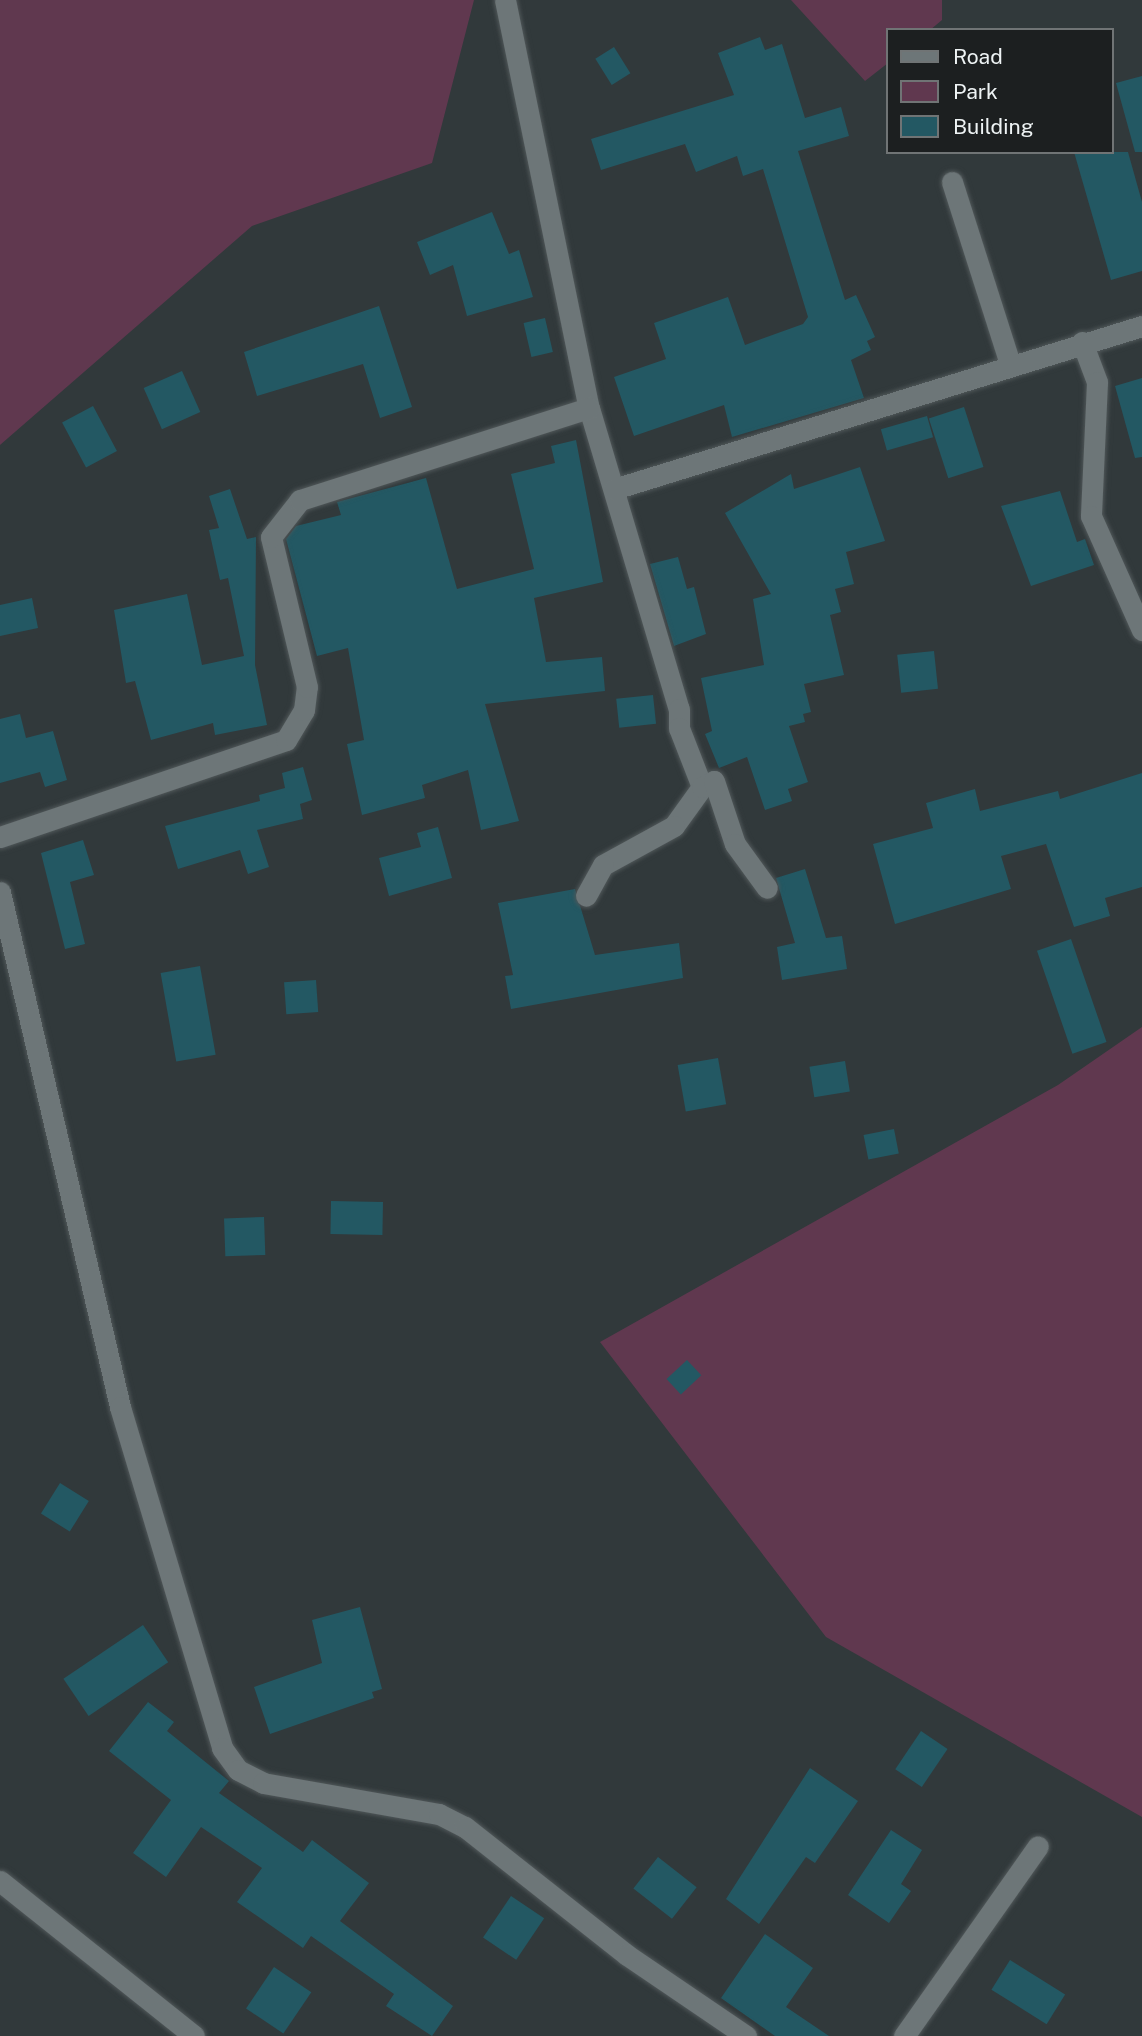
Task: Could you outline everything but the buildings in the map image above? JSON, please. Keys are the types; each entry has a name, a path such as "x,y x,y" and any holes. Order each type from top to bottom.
{"street":[{"path":"505,0 589,408 679,709 679,728 702,787"},
{"path":"951,182 1010,364"},
{"path":"614,489 1010,364 1142,326"},
{"path":"1082,342 1097,382 1091,516 1142,630"},
{"path":"0,837 286,740 304,710 307,687 271,537 300,500 589,408"},
{"path":"586,896 603,865 674,826 702,787 714,781 735,844 767,888"},
{"path":"0,892 120,1407 222,1748 239,1770 263,1783 439,1814 456,1823 627,1955 746,2036"},
{"path":"904,2036 1038,1846"},
{"path":"0,1881 194,2036"}],"green space":[{"path":"0,0 474,0 432,163 252,226 0,445"},
{"path":"791,0 942,0 942,20 932,28 886,28 886,65 865,81"},
{"path":"1142,1027 1142,1817 826,1637 600,1342 1058,1085"}]}
